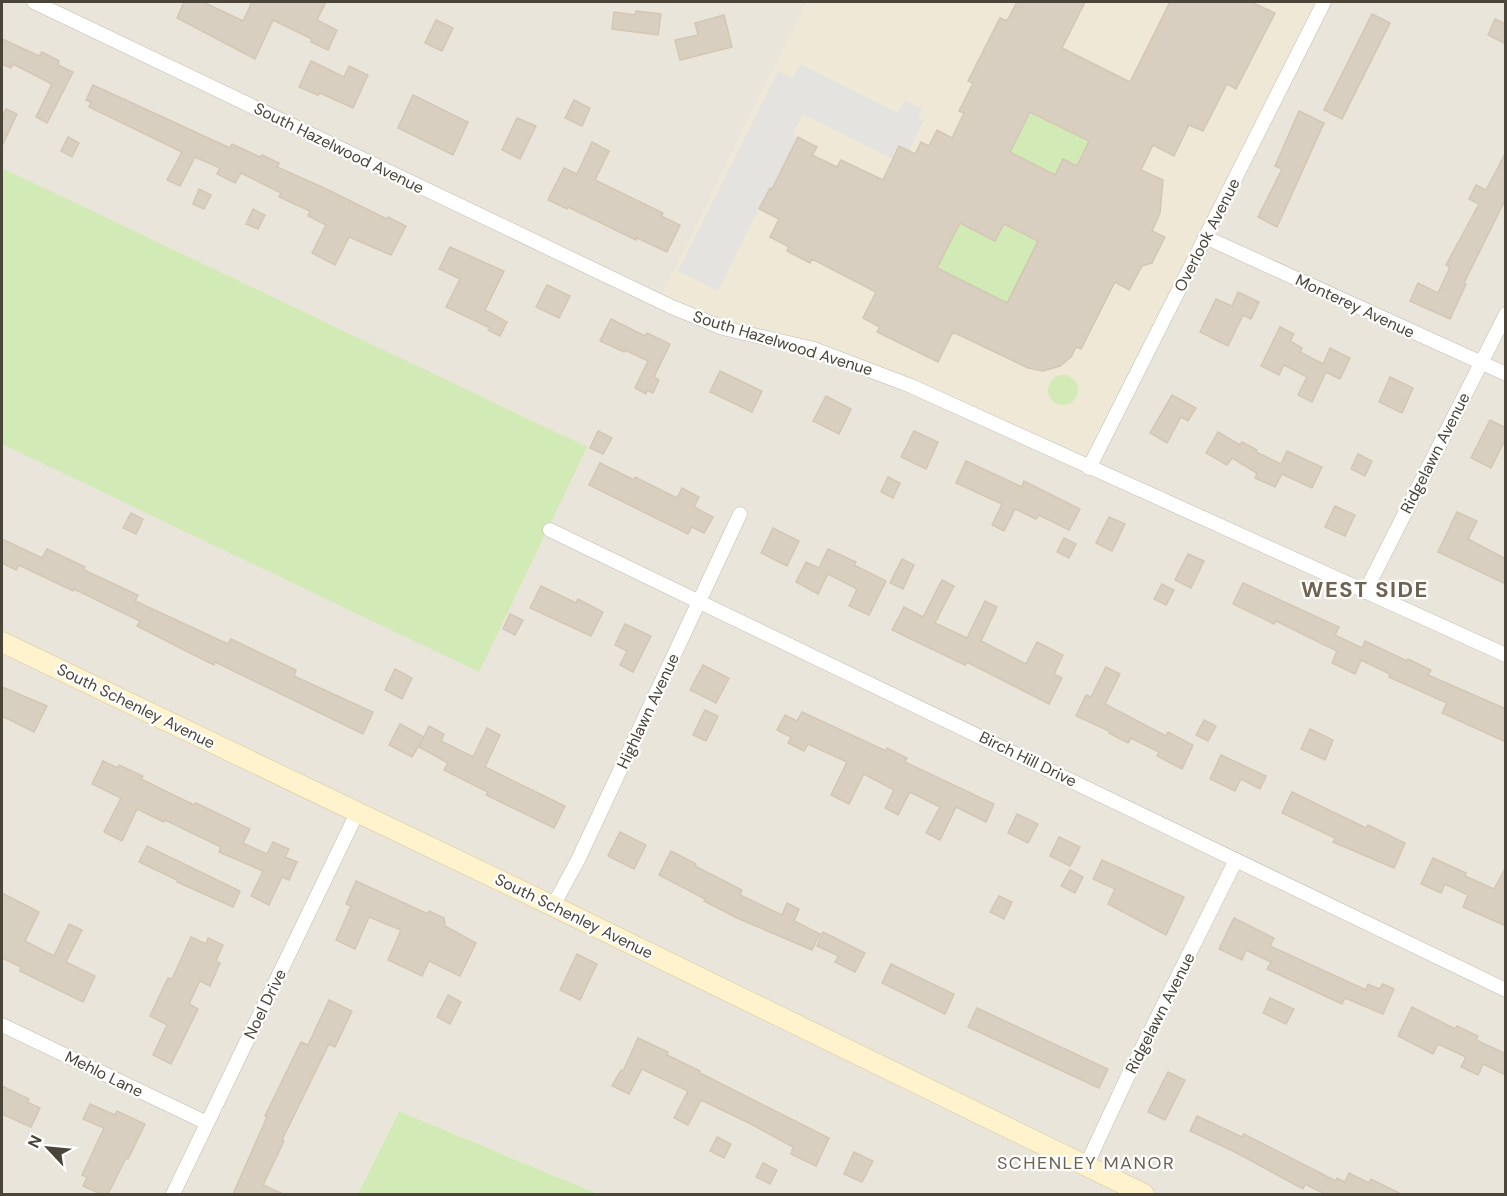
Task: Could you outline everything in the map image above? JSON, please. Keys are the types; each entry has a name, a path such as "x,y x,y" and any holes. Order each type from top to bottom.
{"street":[{"name":"South Hazelwood Avenue","path":"34,2 672,307 723,328 814,349 912,386 1506,656"},
{"name":"Overlook Avenue","path":"1089,468 1324,2"},
{"name":"Monterey Avenue","path":"1205,237 1506,374"},
{"name":"Ridgelawn Avenue","path":"1365,592 1506,314"},
{"name":"Highlawn Avenue","path":"553,906 578,860 740,514"},
{"name":"Birch Hill Drive","path":"550,530 1506,990"},
{"name":"South Schenley Avenue","path":"2,642 553,906 1144,1194"},
{"name":"Noel Drive","path":"172,1194 357,813"},
{"name":"Ridgelawn Avenue","path":"1086,1166 1126,1080 1236,860"},
{"name":"Mehlo Lane","path":"2,1025 207,1123"}],"shaded area":[{"path":"2,2 1505,2 1505,1194 598,1194 399,1111 358,1194 2,1194"},
{"path":"806,2 1324,2 1089,468 911,386 659,300"},
{"path":"800,64 898,113 905,100 922,109 918,118 924,120 909,151 899,146 893,159 803,114 793,134 798,137 772,189 769,188 718,291 678,271 778,71 793,78"}],"green space":[{"path":"1030,112 1093,143 1086,148 1077,166 1063,159 1055,175 1008,151 1016,141"},
{"path":"2,168 587,447 479,672 2,444"},
{"path":"960,223 995,241 1004,224 1038,241 1007,303 937,268"},
{"path":"1063,375 1074,379 1078,390 1074,401 1063,405 1052,401 1048,390 1052,379"},
{"path":"399,1111 598,1194 358,1194"}],"building":[{"path":"184,2 203,2 243,21 252,2 326,2 317,20 337,30 328,50 311,42 312,39 273,20 255,59 177,18"},
{"path":"1017,2 1085,2 1062,48 1130,82 1170,2 1251,2 1275,13 1236,89 1227,84 1203,131 1189,125 1174,156 1153,145 1141,170 1163,180 1160,213 1152,231 1165,237 1152,263 1142,266 1129,290 1115,282 1081,349 1076,347 1071,357 1060,366 1043,371 1028,368 953,332 938,362 877,332 880,327 863,318 876,292 812,259 810,263 787,251 789,247 770,237 779,219 759,209 770,188 772,189 798,137 817,147 812,155 837,167 841,160 883,180 899,146 915,154 921,142 929,146 937,130 952,138 964,113 959,111 973,83 968,81 1000,18 1007,21","holes":["1030,112 1089,141 1077,166 1063,159 1055,175 1010,152","960,223 995,241 1004,224 1038,241 1007,303 937,268"]},
{"path":"636,11 661,14 658,35 612,29 614,12 635,15"},
{"path":"1372,14 1390,23 1342,119 1324,110"},
{"path":"724,15 732,47 680,60 675,40 698,35 695,23"},
{"path":"1495,19 1506,24 1506,44 1488,35"},
{"path":"436,20 453,28 442,51 425,43"},
{"path":"2,39 39,56 42,52 59,61 58,65 73,72 47,123 36,117 52,84 13,64 11,68 2,64"},
{"path":"311,61 344,77 349,66 368,75 353,108 320,93 318,95 299,87"},
{"path":"93,85 230,148 232,144 260,157 262,155 279,163 277,167 406,226 391,255 349,237 335,265 312,253 326,225 308,216 310,211 279,197 281,193 241,173 235,183 217,174 220,168 195,157 180,186 167,180 182,152 89,107 91,102 86,100"},
{"path":"413,95 468,122 453,155 398,128"},
{"path":"574,100 590,108 582,126 565,118"},
{"path":"6,109 17,114 2,146 2,117"},
{"path":"1299,111 1324,123 1277,227 1258,217 1282,169 1275,166"},
{"path":"517,118 536,126 520,159 502,150"},
{"path":"68,137 79,143 72,157 61,151"},
{"path":"592,142 609,151 595,180 663,213 661,216 680,225 667,252 548,200 564,168 577,174"},
{"path":"1506,152 1506,198 1464,283 1466,284 1450,319 1410,301 1418,283 1438,293 1450,267 1446,265 1479,204 1469,199 1476,185 1486,190"},
{"path":"199,189 211,195 204,209 193,204"},
{"path":"253,209 265,215 258,229 246,224"},
{"path":"450,247 504,271 485,310 507,322 500,336 488,330 490,328 446,307 460,279 439,269"},
{"path":"547,285 570,296 559,318 536,307"},
{"path":"1238,292 1259,302 1251,319 1243,315 1228,346 1200,332 1216,299 1232,306"},
{"path":"611,319 645,336 647,333 670,344 654,377 659,380 653,393 647,390 646,394 635,388 648,361 600,341"},
{"path":"1280,327 1294,334 1290,341 1302,348 1300,352 1323,364 1330,348 1350,358 1340,379 1326,372 1312,402 1298,395 1307,377 1284,365 1279,375 1261,366"},
{"path":"720,371 762,391 752,412 710,392"},
{"path":"1390,377 1413,388 1402,413 1379,402"},
{"path":"1172,395 1196,408 1188,421 1181,417 1167,443 1150,433"},
{"path":"826,396 851,409 839,434 813,421"},
{"path":"1490,420 1506,428 1506,438 1491,468 1471,458"},
{"path":"598,431 612,438 603,454 590,448"},
{"path":"914,431 938,442 926,469 901,457"},
{"path":"1218,432 1240,445 1242,442 1257,450 1256,452 1281,464 1287,451 1322,467 1312,488 1282,474 1275,487 1255,478 1257,473 1232,458 1227,465 1206,453"},
{"path":"1358,454 1372,461 1365,476 1351,469"},
{"path":"966,461 1022,487 1024,481 1080,509 1069,530 1039,515 1036,519 1015,509 1004,531 992,525 1002,504 956,483"},
{"path":"600,463 677,498 682,488 699,497 694,507 713,517 704,533 692,527 688,534 589,485"},
{"path":"888,477 900,483 893,498 881,492"},
{"path":"1335,506 1355,515 1345,536 1325,527"},
{"path":"1457,512 1477,521 1468,539 1506,559 1506,584 1438,552"},
{"path":"131,513 143,519 136,534 123,528"},
{"path":"1109,517 1125,524 1112,551 1096,543"},
{"path":"773,528 799,541 787,566 761,553"},
{"path":"1064,538 1076,544 1069,558 1057,552"},
{"path":"2,539 42,558 47,549 85,567 84,570 138,595 135,601 228,644 231,639 296,670 294,676 373,712 363,734 215,662 214,665 190,653 137,626 140,621 74,589 73,591 19,565 16,570 2,563"},
{"path":"828,549 856,562 854,565 886,581 869,615 849,606 857,589 828,574 818,594 796,582 806,562 819,568"},
{"path":"1188,554 1204,561 1191,588 1175,580"},
{"path":"902,559 914,565 903,589 890,583"},
{"path":"942,580 954,586 935,623 967,638 985,601 997,607 981,641 1026,664 1037,642 1063,655 1054,674 1062,678 1049,704 967,662 965,665 892,630 904,607 923,617"},
{"path":"1243,583 1339,627 1335,635 1362,648 1365,641 1407,661 1408,659 1431,670 1428,675 1506,709 1506,742 1442,713 1447,703 1389,677 1390,674 1361,660 1355,674 1332,663 1337,651 1276,621 1274,624 1233,604"},
{"path":"1162,584 1174,590 1166,605 1154,599"},
{"path":"541,586 576,603 578,599 603,612 591,636 530,608"},
{"path":"510,614 523,620 515,635 503,629"},
{"path":"625,624 651,636 633,672 620,665 627,651 615,645"},
{"path":"703,665 729,678 716,703 690,690"},
{"path":"1106,667 1120,674 1105,704 1166,736 1168,732 1193,745 1182,769 1157,756 1159,752 1131,738 1128,743 1109,731 1076,716 1086,695 1091,697"},
{"path":"395,669 412,678 402,699 385,690"},
{"path":"2,687 47,706 34,732 2,716"},
{"path":"705,710 718,716 706,741 693,735"},
{"path":"802,712 886,751 887,748 907,758 905,762 994,804 986,822 956,807 940,840 926,833 940,807 910,792 898,815 885,808 894,790 864,774 849,804 831,795 847,762 808,744 804,751 788,743 791,737 777,730 785,715 797,721"},
{"path":"1204,720 1216,726 1208,741 1196,735"},
{"path":"400,724 424,737 412,757 389,745"},
{"path":"429,726 444,734 441,741 473,757 487,728 500,735 485,767 565,806 554,828 486,795 488,792 444,770 448,763 419,747"},
{"path":"1310,729 1333,740 1325,760 1301,749"},
{"path":"1221,755 1266,776 1260,789 1241,779 1235,791 1210,779"},
{"path":"103,761 118,768 119,765 143,776 141,779 250,829 243,843 267,854 273,842 289,849 285,857 297,862 289,880 282,877 269,905 251,896 263,871 219,852 221,847 137,809 122,841 104,832 121,798 92,784"},
{"path":"1292,792 1366,828 1368,825 1405,843 1394,868 1333,842 1335,838 1282,813"},
{"path":"1017,814 1038,824 1028,843 1008,833"},
{"path":"620,832 646,845 634,869 608,856"},
{"path":"1059,837 1080,847 1070,866 1050,856"},
{"path":"147,846 240,891 233,907 139,862"},
{"path":"671,851 742,890 740,895 782,915 787,903 799,909 794,921 820,934 812,950 737,918 659,875"},
{"path":"1433,858 1494,889 1506,867 1506,926 1463,907 1468,895 1445,884 1441,893 1421,884"},
{"path":"1102,860 1184,897 1166,935 1108,904 1115,889 1093,879"},
{"path":"1070,870 1083,877 1075,893 1061,886"},
{"path":"356,881 428,914 429,911 444,918 445,926 476,943 460,976 429,961 422,976 388,960 401,930 369,917 355,949 336,940 351,906 346,904"},
{"path":"2,893 39,912 25,941 54,956 69,924 82,930 66,962 95,976 83,1002 20,971 21,967 2,958"},
{"path":"999,896 1012,902 1004,919 990,912"},
{"path":"1234,918 1274,938 1270,946 1366,990 1368,984 1379,989 1383,984 1394,989 1383,1014 1345,998 1342,1004 1267,969 1271,962 1246,950 1242,960 1219,949"},
{"path":"823,932 865,953 855,972 835,962 839,956 817,946"},
{"path":"191,937 206,944 208,938 223,945 216,961 220,963 210,986 200,981 189,1004 198,1009 171,1064 153,1055 167,1025 150,1016 168,978 172,979"},
{"path":"577,954 597,964 580,1000 560,990"},
{"path":"891,964 954,994 945,1014 882,983"},
{"path":"448,995 461,1002 450,1024 437,1017"},
{"path":"1270,998 1294,1009 1286,1024 1263,1013"},
{"path":"329,1000 352,1011 335,1047 329,1044 282,1140 284,1141 263,1185 283,1194 233,1194 267,1117 265,1116 301,1042 308,1045"},
{"path":"1412,1007 1455,1029 1457,1026 1478,1036 1476,1040 1506,1054 1506,1075 1483,1064 1478,1075 1461,1067 1466,1057 1438,1044 1433,1054 1398,1036"},
{"path":"977,1008 1108,1069 1099,1088 968,1027"},
{"path":"638,1038 668,1052 667,1055 700,1073 829,1138 816,1166 791,1154 793,1147 701,1100 688,1125 674,1118 688,1091 642,1069 629,1094 612,1086 621,1070 623,1071"},
{"path":"1168,1072 1185,1080 1165,1120 1148,1112"},
{"path":"2,1086 29,1099 27,1102 40,1108 31,1127 2,1114"},
{"path":"90,1104 115,1115 117,1111 145,1124 108,1194 101,1194 83,1186 87,1177 82,1175 104,1128 83,1119"},
{"path":"1197,1116 1242,1137 1244,1134 1336,1181 1337,1178 1345,1182 1349,1173 1369,1183 1371,1179 1401,1194 1325,1194 1305,1184 1303,1189 1235,1152 1190,1131"},
{"path":"717,1137 731,1144 724,1158 710,1151"},
{"path":"854,1152 873,1161 862,1182 844,1174"},
{"path":"763,1163 777,1170 770,1184 756,1177"}],"district":[{"name":"WEST SIDE","path":"1365,589"},
{"name":"SCHENLEY MANOR","path":"1086,1163"}]}
